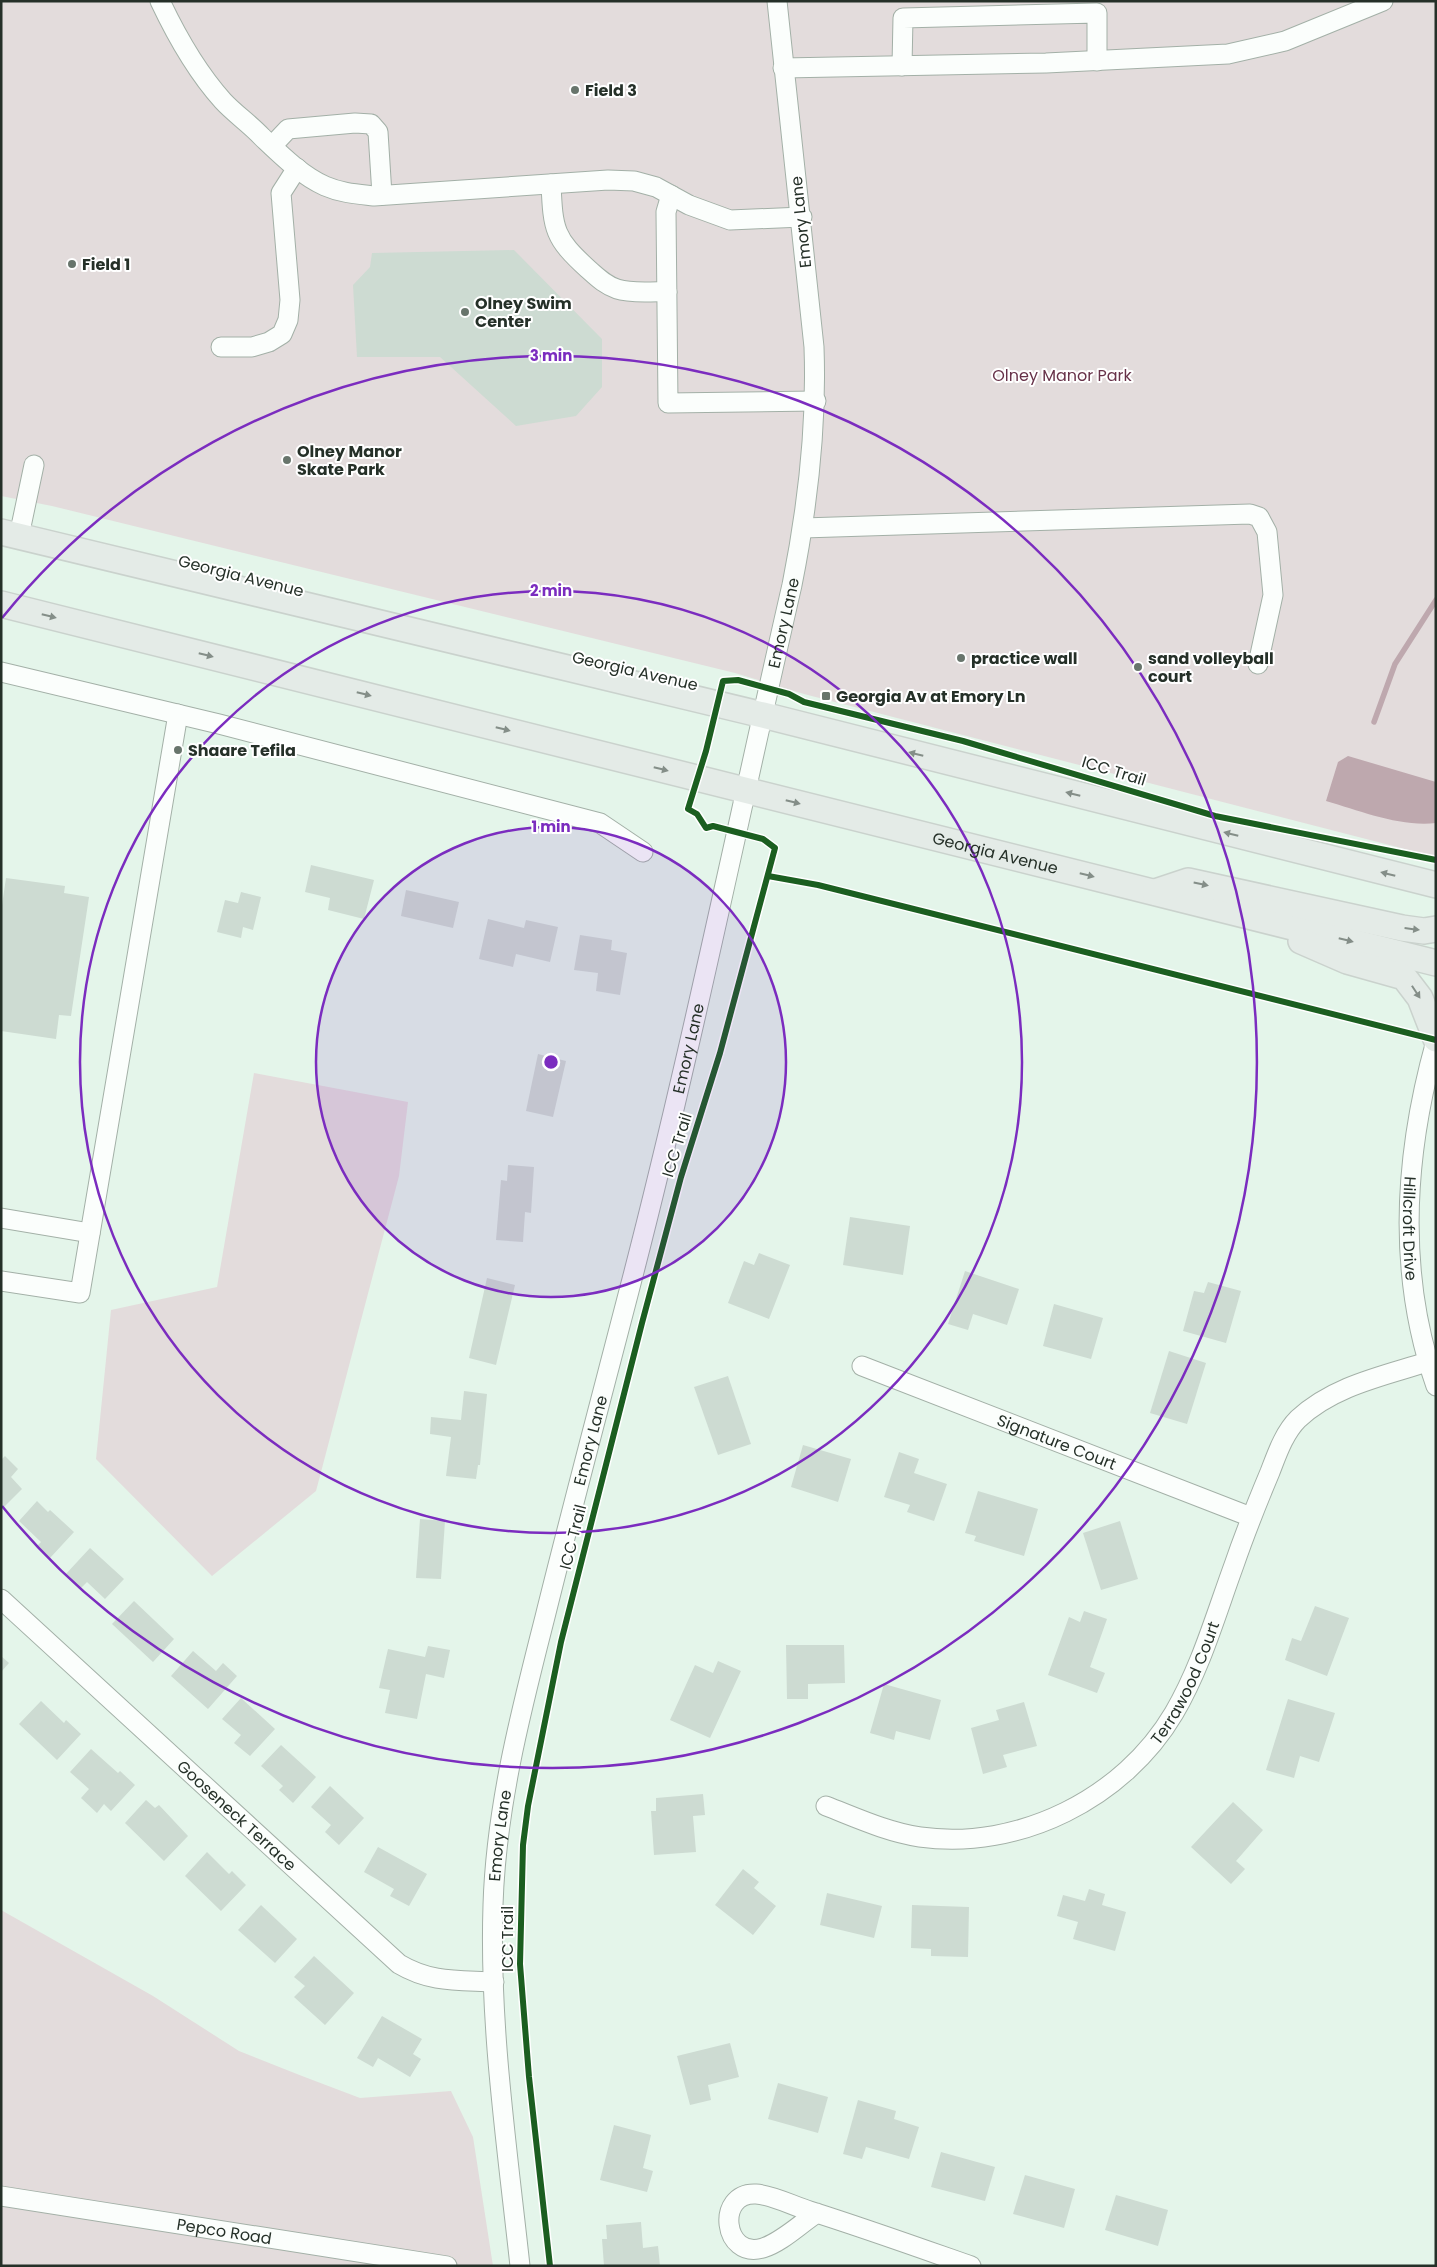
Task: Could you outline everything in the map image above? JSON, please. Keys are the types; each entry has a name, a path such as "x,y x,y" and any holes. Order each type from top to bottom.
{"main road":[{"name":"Georgia Avenue","path":"10,534 763,715 1436,885"},
{"name":"Georgia Avenue","path":"1,604 1436,963"},
{"path":"1155,892 1188,881 1402,928 1436,929"},
{"path":"1264,920 1307,944 1347,961 1404,978 1420,998 1436,1040"}],"street":[{"path":"160,1 183,46 203,77 224,102 297,168 326,186 350,194 382,196 608,180 634,181 671,195 689,205 730,220 802,217"},
{"name":"Emory Lane","path":"520,2266 501,2086 494,1982 493,1904 498,1835 510,1766 561,1552 660,1172 803,528 812,457 816,401 814,347 802,217 777,1"},
{"path":"784,68 1097,61 1210,56 1255,49 1285,41 1383,1"},
{"path":"902,66 904,18 913,17 1097,14 1097,61"},
{"path":"272,146 288,129 355,123 371,124 378,132 382,196"},
{"path":"220,347 252,347 269,342 282,334 288,320 290,300 281,193 297,168"},
{"path":"551,184 555,228 567,250 606,284 617,289 667,292"},
{"path":"671,195 666,212 668,404 816,401"},
{"path":"10,534 34,465"},
{"path":"803,528 1250,514 1260,517 1267,532 1273,596 1258,664"},
{"path":"1,672 178,714 600,823 643,852"},
{"path":"1,1281 80,1293 178,714"},
{"name":"Hillcroft Drive","path":"1436,1040 1422,1091 1411,1157 1407,1207 1409,1261 1416,1312 1436,1386"},
{"path":"1,1218 90,1233"},
{"name":"Terrawood Court","path":"826,1806 880,1827 920,1837 960,1839 1029,1827 1064,1812 1100,1793 1149,1749 1174,1713 1201,1655 1251,1517 1284,1439 1297,1421 1318,1402 1349,1387 1428,1362"},
{"name":"Signature Court","path":"862,1366 1251,1517"},
{"name":"Gooseneck Terrace","path":"1,1599 399,1964 416,1974 434,1980 494,1982"},
{"name":"Pepco Road","path":"1,2196 447,2266"},
{"path":"817,2213 971,2266"}],"green space":[{"name":"Olney Manor Park","path":"1,1 1436,1 1436,857 804,694 735,673 52,506 1,496"},
{"path":"254,1073 408,1102 399,1176 316,1491 212,1576 96,1459 111,1310 217,1287"},
{"path":"1,1910 153,1996 239,2051 360,2098 451,2091 473,2137 493,2266 1,2266"}],"shaded area":[{"path":"1348,756 1436,782 1436,823 1408,823 1326,801 1338,762"}],"building":[{"name":"Olney Swim Center","path":"514,250 602,339 602,387 576,416 516,426 440,357 357,357 353,285 370,267 372,253"},
{"path":"311,865 374,880 364,919 328,910 330,898 305,892"},
{"path":"6,878 65,886 64,893 89,897 71,1016 59,1015 56,1039 1,1031 1,912"},
{"path":"406,890 459,902 453,928 401,916"},
{"path":"241,892 261,897 253,930 243,927 241,938 217,932 225,900 238,903"},
{"path":"488,919 524,928 526,920 558,927 550,962 516,954 513,967 479,959"},
{"path":"580,935 612,940 611,950 627,953 620,995 596,991 598,973 574,970"},
{"path":"538,1054 566,1061 553,1117 526,1111"},
{"path":"508,1165 534,1167 531,1213 525,1212 523,1242 496,1240 501,1180 507,1181"},
{"path":"850,1217 910,1226 903,1275 843,1265"},
{"path":"759,1253 790,1265 769,1319 728,1303 744,1261 754,1265"},
{"path":"965,1271 1019,1289 1007,1325 973,1314 968,1330 948,1324"},
{"path":"487,1278 515,1285 496,1365 469,1358"},
{"path":"1208,1282 1241,1291 1226,1343 1183,1331 1194,1291 1204,1293"},
{"path":"1054,1304 1103,1318 1091,1359 1043,1346"},
{"path":"1169,1351 1206,1363 1187,1424 1150,1413"},
{"path":"728,1376 751,1444 718,1455 694,1387"},
{"path":"464,1391 487,1394 480,1465 478,1465 476,1479 446,1476 451,1437 430,1434 431,1417 461,1420"},
{"path":"803,1445 851,1459 838,1502 791,1487"},
{"path":"899,1452 919,1459 914,1473 947,1484 934,1521 907,1512 910,1505 884,1497"},
{"path":"5,1456 18,1469 11,1477 22,1489 1,1510 1,1460"},
{"path":"978,1491 1038,1509 1024,1556 974,1541 976,1536 965,1533"},
{"path":"37,1501 74,1532 50,1558 37,1546 41,1542 19,1521"},
{"path":"420,1519 445,1521 441,1579 416,1578"},
{"path":"1120,1521 1138,1579 1101,1590 1083,1533"},
{"path":"90,1548 124,1579 105,1599 87,1582 80,1589 65,1575"},
{"path":"134,1601 174,1639 153,1662 112,1624"},
{"path":"1315,1606 1349,1618 1327,1676 1285,1660 1292,1638 1301,1641"},
{"path":"1084,1611 1107,1619 1090,1667 1105,1673 1097,1693 1048,1675 1069,1617 1080,1622"},
{"path":"786,1645 844,1645 845,1683 808,1684 808,1699 787,1699"},
{"path":"428,1646 450,1650 444,1678 426,1674 417,1719 385,1713 390,1690 379,1688 388,1649 425,1657"},
{"path":"193,1651 216,1671 223,1663 237,1676 208,1709 171,1676"},
{"path":"1,1656 9,1663 1,1672"},
{"path":"718,1661 741,1671 710,1738 670,1720 695,1665 713,1673"},
{"path":"884,1684 941,1700 930,1740 896,1731 894,1740 870,1733"},
{"path":"241,1698 275,1729 250,1756 234,1743 241,1735 222,1719"},
{"path":"1288,1699 1335,1713 1319,1762 1300,1756 1294,1778 1266,1770"},
{"path":"41,1701 64,1723 66,1720 81,1734 57,1760 19,1724"},
{"path":"1024,1702 1037,1746 1003,1755 1007,1767 983,1774 971,1728 999,1720 996,1710"},
{"path":"281,1745 316,1777 293,1803 279,1790 283,1786 261,1766"},
{"path":"91,1749 135,1785 111,1811 104,1804 97,1813 81,1798 89,1789 70,1772"},
{"path":"330,1786 364,1818 339,1845 325,1832 331,1825 311,1807"},
{"path":"703,1794 705,1815 693,1816 696,1852 654,1855 651,1811 656,1811 656,1798"},
{"path":"146,1800 155,1808 159,1805 188,1836 164,1861 125,1823"},
{"path":"1233,1802 1263,1830 1236,1861 1245,1869 1231,1884 1191,1847"},
{"path":"378,1847 427,1874 409,1906 390,1896 394,1889 364,1872"},
{"path":"207,1852 229,1874 232,1871 246,1885 221,1911 185,1876"},
{"path":"743,1869 759,1882 754,1888 776,1906 753,1935 715,1905"},
{"path":"1089,1889 1105,1894 1102,1905 1126,1912 1115,1951 1073,1939 1078,1922 1057,1916 1063,1895 1085,1901"},
{"path":"827,1893 882,1906 874,1938 820,1925"},
{"path":"261,1905 297,1939 275,1963 238,1930"},
{"path":"912,1905 969,1907 968,1957 931,1956 931,1949 911,1948"},
{"path":"314,1956 354,1993 325,2025 294,1997 305,1986 294,1977"},
{"path":"382,2016 422,2039 413,2054 421,2059 410,2077 378,2058 373,2067 357,2058"},
{"path":"730,2043 739,2077 708,2085 711,2100 690,2105 677,2056"},
{"path":"778,2083 828,2097 818,2133 768,2119"},
{"path":"858,2100 896,2111 894,2119 919,2127 909,2159 866,2147 862,2159 843,2154"},
{"path":"614,2125 651,2135 643,2168 653,2171 647,2192 600,2180"},
{"path":"941,2152 995,2167 985,2201 931,2187"},
{"path":"1025,2175 1075,2189 1064,2228 1013,2214"},
{"path":"1116,2195 1168,2210 1158,2246 1105,2230"},
{"path":"641,2222 643,2248 658,2246 660,2266 604,2266 602,2239 607,2239 606,2225"}],"waterway":[{"path":"1374,722 1395,664 1436,600"}],"cycle path":[{"name":"ICC Trail","path":"550,2266 529,2077 520,1964 523,1845 528,1806 561,1642 681,1177 720,1053 775,848 763,839 713,826 706,828 697,814 688,809 706,751 723,681 738,680 789,694 804,702 963,741 1215,816 1436,860"},
{"path":"768,876 818,885 1436,1040"}],"place":[{"name":"Field 3","path":"575,90"},
{"name":"Field 1","path":"72,264"},
{"name":"Olney Swim Center","path":"465,312"},
{"name":"Olney Manor Skate Park","path":"287,460"},
{"name":"practice wall","path":"961,658"},
{"name":"sand volleyball court","path":"1138,667"},
{"name":"Georgia Av at Emory Ln","path":"826,696"},
{"name":"Shaare Tefila","path":"178,750"}]}
